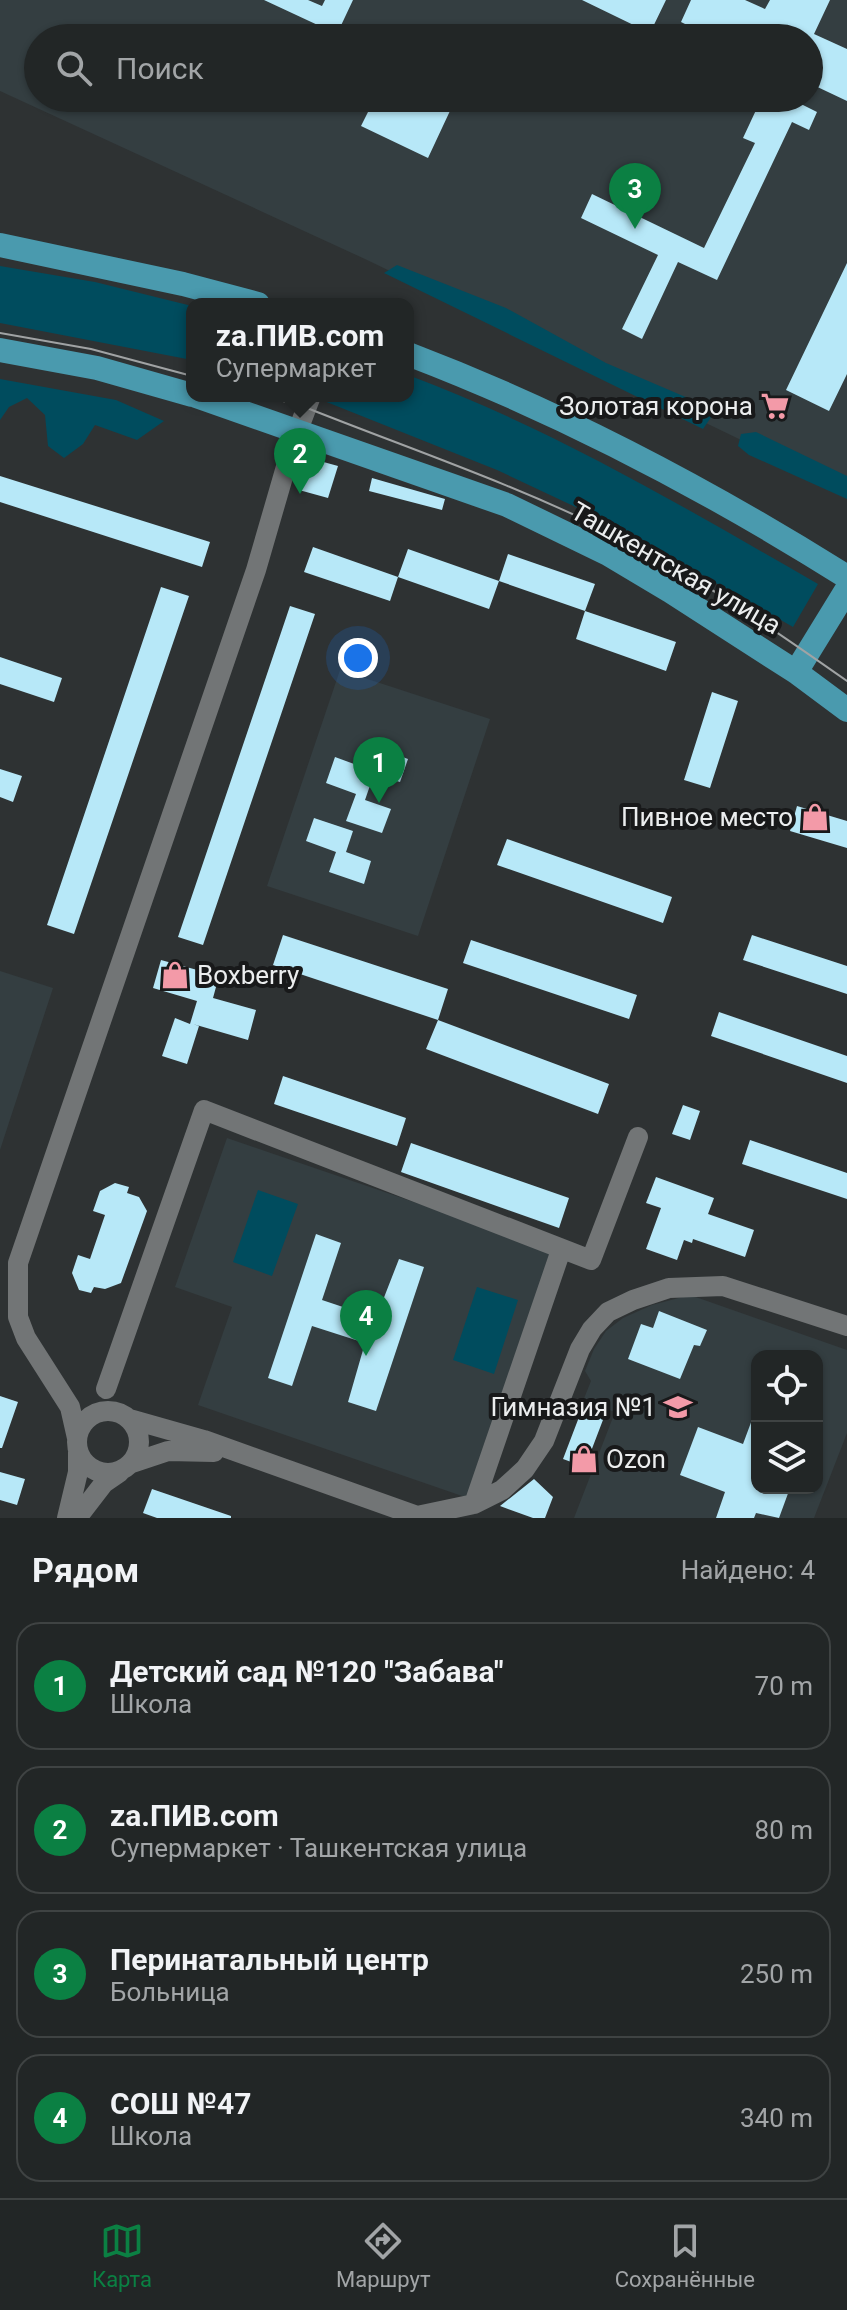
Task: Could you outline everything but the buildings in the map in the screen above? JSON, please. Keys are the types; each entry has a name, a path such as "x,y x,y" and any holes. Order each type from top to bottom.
{"main road":[{"path":"0,245 236,298"},
{"name":"Ташкентская улица","path":"0,350 97,368 186,394"},
{"path":"414,357 598,435 750,516 847,577"},
{"name":"Ташкентская улица","path":"213,402 298,429 507,505 557,529 670,591 796,672 847,710"},
{"path":"796,672 847,589"}],"street":[{"path":"246,1457 201,1450 168,1451 126,1468 100,1473 83,1462 70,1407 26,1338 18,1317 18,1263 256,570 309,402"},
{"path":"106,1389 204,1110 591,1260 638,1137"},
{"path":"474,1504 561,1250"},
{"path":"57,1383 81,1400 121,1415 417,1516 474,1504 502,1490 525,1469 544,1441 580,1349 608,1312 669,1288 723,1286 847,1326"},
{"path":"67,1518 78,1472 78,1445 87,1419 96,1413 121,1415 139,1436 137,1455 126,1468 104,1483 77,1518"}],"shaded area":[{"path":"0,0 847,0 847,491 365,259 46,112 823,112 823,24 24,24 24,102 0,91"},
{"path":"397,265 506,308 606,363 716,410 703,429 384,273"},
{"path":"0,266 95,282 186,305 186,359 0,323"},
{"path":"414,377 462,396 566,445 668,498 818,584 793,627 616,526 497,470 327,402 414,402"},
{"path":"0,379 116,400 164,421 137,440 95,425 83,444 64,458 48,446 45,415 27,398 9,407 0,420"},
{"path":"756,432 847,476 847,499 749,455 738,446 741,434"},
{"path":"340,670 490,719 418,936 267,886"},
{"path":"0,971 53,988 0,1150"},
{"path":"227,1138 554,1250 468,1498 198,1405 232,1307 175,1287"},
{"path":"258,1190 298,1204 272,1276 233,1262"},
{"path":"477,1287 518,1300 494,1374 453,1360"},
{"name":"Гимназия №1","path":"690,1295 847,1350 847,1433 814,1518 574,1518 615,1412 583,1401 591,1381 585,1371 606,1331 623,1318 652,1305"}],"tram line":[{"path":"0,333 91,349 186,374"},
{"path":"286,402 463,468 616,535 705,586 847,681"}],"place":[{"name":"Перинатальный центр","path":"635,229"},
{"name":"Золотая корона","path":"775,406"},
{"name":"za.ПИВ.com","path":"300,494"},
{"name":"Детский сад №120 \"Забава\"","path":"379,803"},
{"name":"Пивное место","path":"815,817"},
{"name":"Boxberry","path":"175,975"},
{"name":"СОШ №47","path":"366,1356"},
{"name":"Гимназия №1","path":"678,1407"},
{"name":"Ozon","path":"584,1459"}]}
